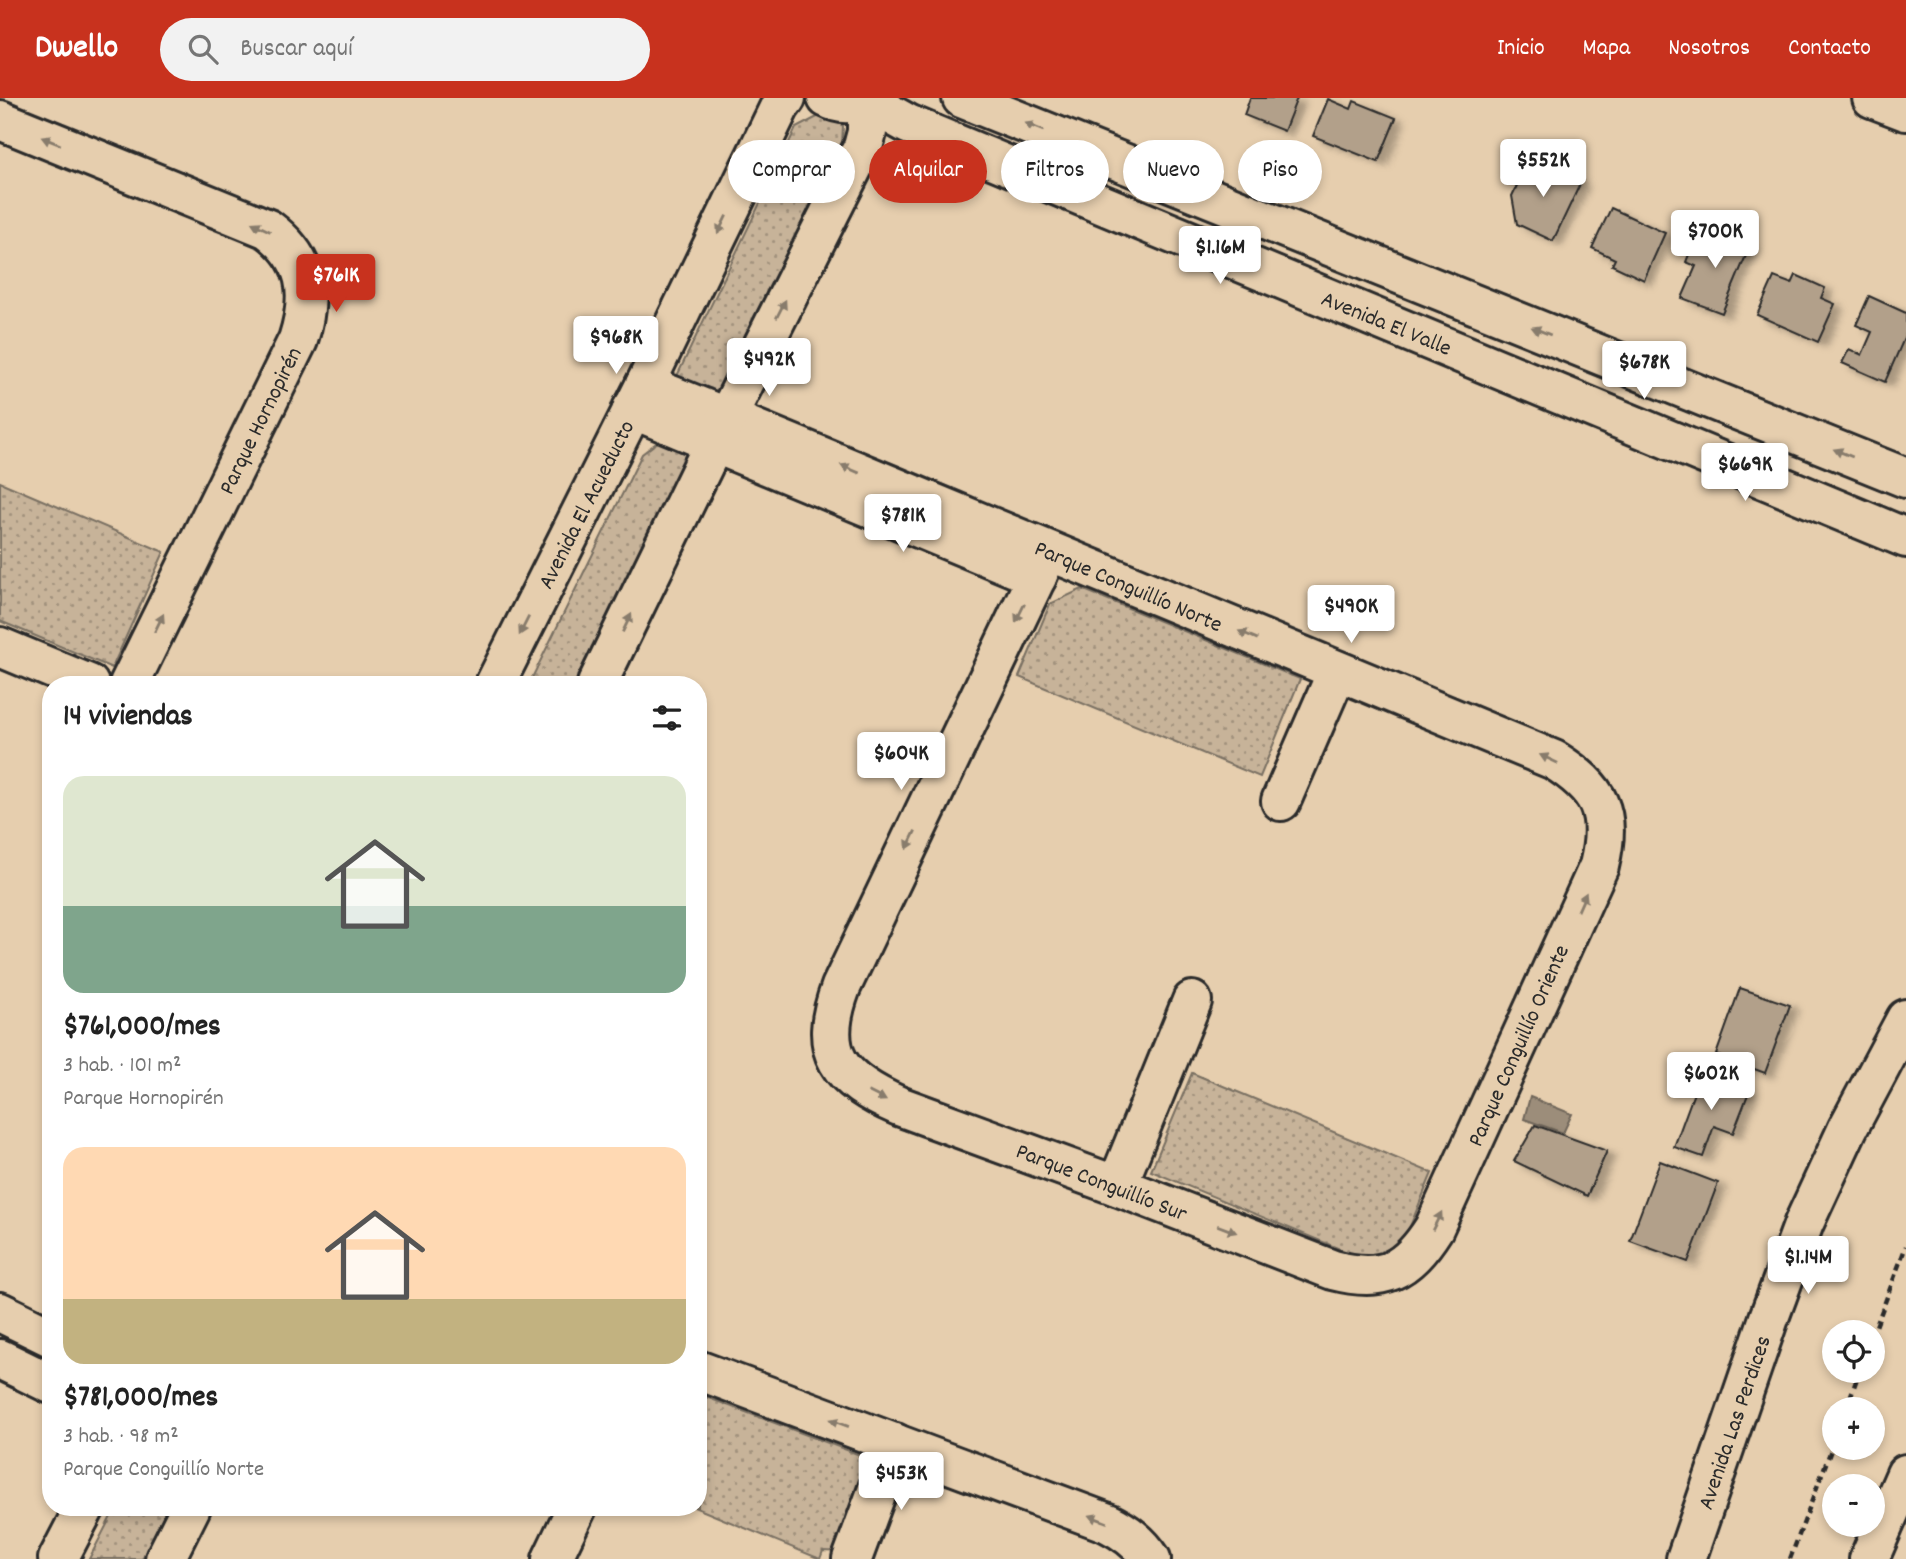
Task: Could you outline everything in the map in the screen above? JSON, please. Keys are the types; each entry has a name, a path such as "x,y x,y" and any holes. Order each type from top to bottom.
{"street":[{"name":"Avenida El Acueducto","path":"499,676 786,98"},
{"path":"601,676 720,429 863,147 867,132 866,98 844,104 827,98"},
{"name":"Avenida El Valle","path":"872,98 890,114 908,124 1906,538"},
{"path":"962,98 1906,478"},
{"path":"1872,98 1906,111"},
{"name":"Parque Hornopirén","path":"0,120 268,229 292,251 304,278 307,308 298,340 145,676"},
{"path":"1292,283 1312,239"},
{"path":"1607,413 1626,366"},
{"name":"Parque Conguillío Norte","path":"638,397 720,429 792,476 1337,671 1554,760 1580,778 1599,803"},
{"name":"Parque Conguillío Sur","path":"1043,564 841,987 834,1004 832,1019 832,1048 837,1061 854,1081 879,1097 1333,1270 1366,1276 1392,1270"},
{"path":"0,647 70,676"},
{"path":"1282,802 1337,671"},
{"name":"Parque Conguillío Oriente","path":"1392,1270 1416,1253 1434,1228 1599,866 1605,832 1599,803"},
{"path":"1117,1186 1192,1001"},
{"name":"Avenida Las Perdices","path":"1686,1559 1804,1223 1848,1128 1906,1019"},
{"path":"0,1312 42,1333"},
{"path":"0,1359 42,1380"},
{"path":"707,1373 1108,1523 1134,1538 1144,1547 1151,1559"},
{"path":"852,1559 895,1443"},
{"path":"1869,1559 1906,1474"},
{"path":"58,1559 80,1516"},
{"path":"165,1559 186,1516"},
{"path":"552,1559 572,1516"}],"path":[{"path":"1878,1320 1906,1246"},
{"path":"1790,1559 1827,1460"}],"shaded area":[{"path":"823,114 843,126 842,140 790,140 796,128"},
{"path":"760,203 813,203 724,388 703,399 680,391 677,376"},
{"path":"659,441 686,452 683,476 587,676 533,676 642,454"},
{"path":"0,482 164,552 112,668 0,621"},
{"path":"1082,589 1300,679 1260,777 1019,677 1050,604"},
{"path":"1192,1073 1432,1173 1402,1246 1369,1261 1151,1171"},
{"path":"1530,1097 1572,1114 1563,1133 1524,1119"},
{"path":"707,1397 860,1455 870,1467 842,1552 823,1551 820,1559 707,1512"},
{"path":"111,1516 164,1516 142,1559 89,1559"}],"building":[{"path":"1250,98 1297,98 1284,131 1244,115"},
{"path":"1328,99 1351,109 1354,101 1396,118 1378,162 1313,136"},
{"path":"1530,158 1581,182 1553,241 1517,224 1512,196"},
{"path":"1611,208 1665,233 1644,280 1612,265 1615,259 1592,248"},
{"path":"1714,231 1750,246 1722,313 1682,298 1696,266 1686,262 1696,237 1709,242"},
{"path":"1796,275 1825,288 1821,298 1835,304 1818,342 1757,315 1774,277 1792,284"},
{"path":"1869,296 1906,313 1906,334 1885,382 1842,363 1849,349 1862,355 1872,332 1856,325"},
{"path":"1740,988 1790,1005 1765,1073 1716,1055"},
{"path":"1702,1071 1750,1089 1733,1133 1714,1126 1703,1157 1674,1147"},
{"path":"1535,1125 1607,1151 1587,1196 1514,1161"},
{"path":"1660,1161 1718,1183 1688,1262 1630,1241"}]}
